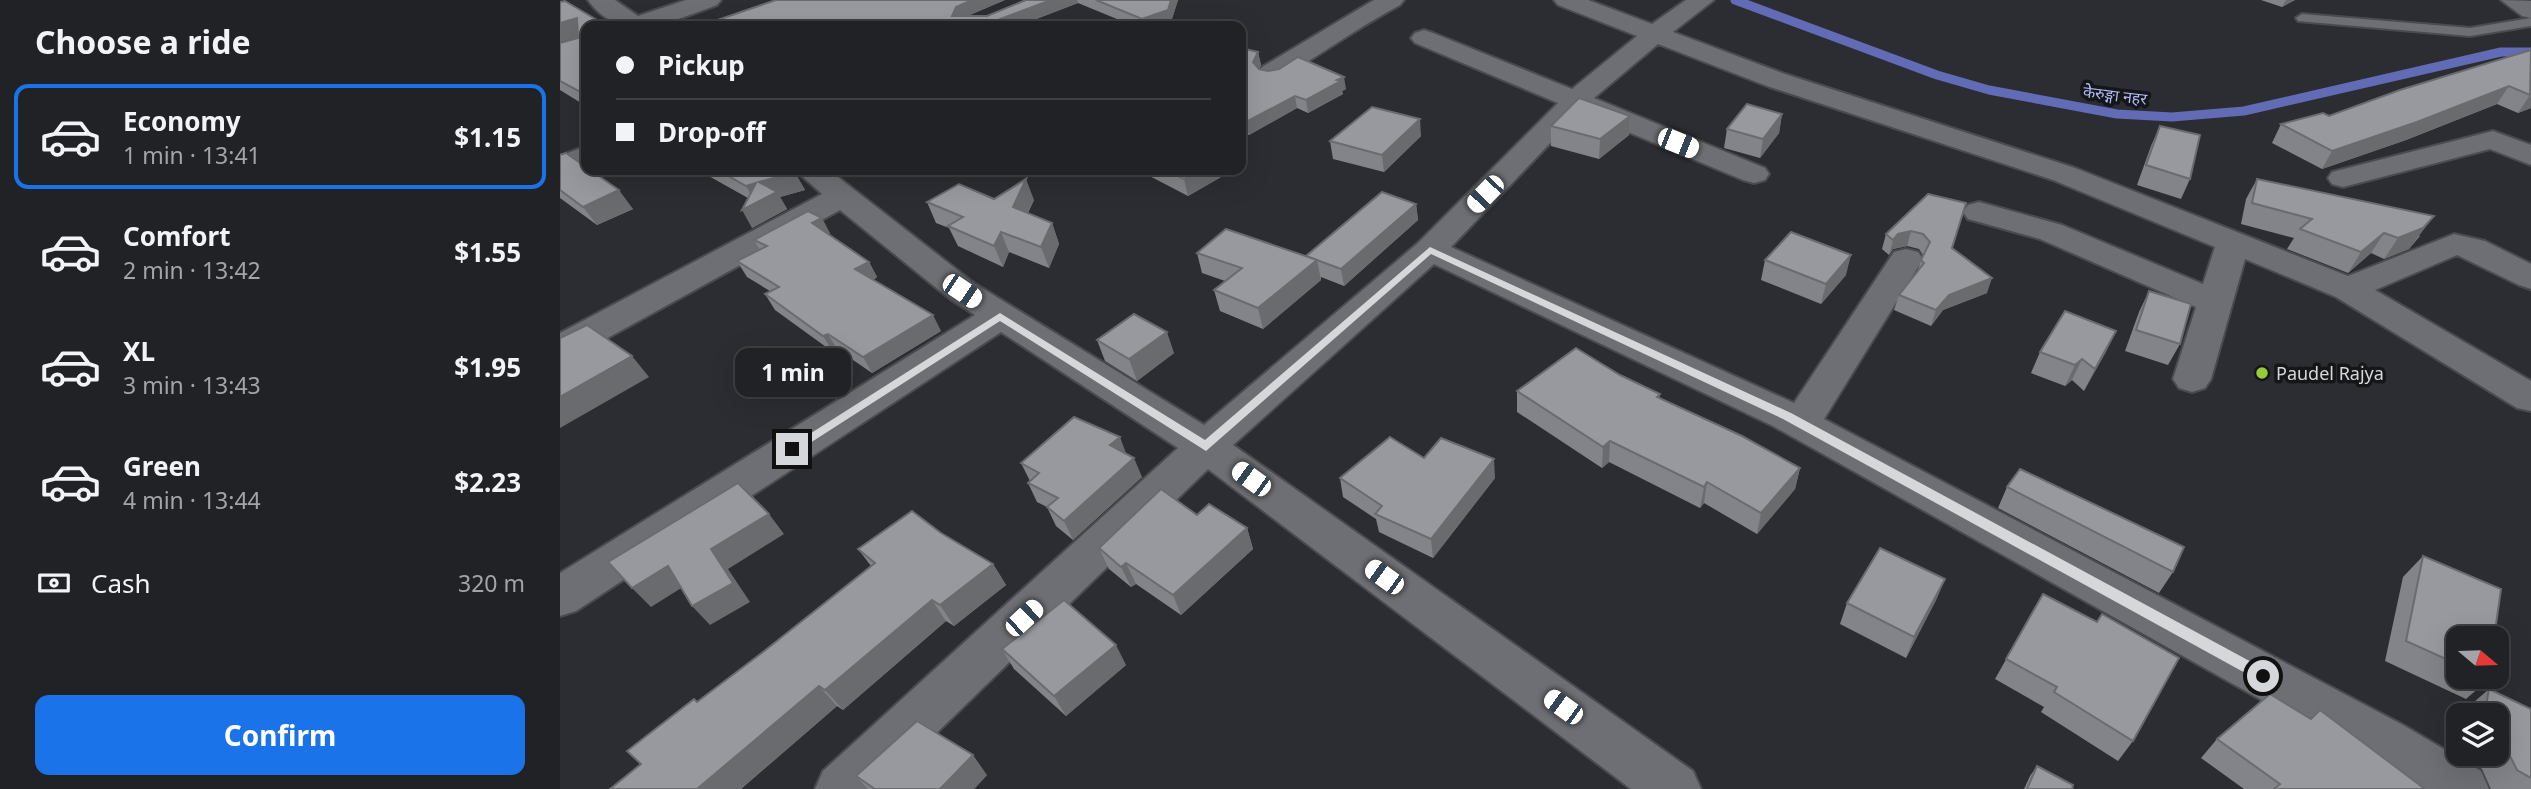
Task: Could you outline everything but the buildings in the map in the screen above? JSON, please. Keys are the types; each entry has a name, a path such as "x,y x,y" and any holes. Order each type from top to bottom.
{"street":[{"path":"600,0 627,21"},
{"path":"648,21 709,0"},
{"path":"1271,72 1337,34 1359,17 1392,0"},
{"path":"1566,0 1776,80 2064,174 2348,289 2531,398"},
{"path":"2513,0 2531,10"},
{"path":"842,789 1206,446 1430,250 1576,100 1653,35 1697,3"},
{"path":"1424,38 1754,174"},
{"path":"2343,178 2493,140 2531,127"},
{"path":"2493,140 2531,156"},
{"path":"560,167 581,157"},
{"path":"816,175 962,291 1206,446 1674,789"},
{"path":"560,348 842,196"},
{"path":"1979,212 2051,232 2214,302"},
{"path":"2192,379 2233,243"},
{"path":"2348,289 2454,244 2473,248 2531,278"},
{"path":"1430,250 1801,424 2385,742 2462,789"},
{"path":"1801,424 1906,259"},
{"path":"560,597 1000,316"}],"lane":[{"path":"2302,18 2469,32 2504,29 2531,22"}],"waterway":[{"name":"केेरुङ्गा नहर","path":"1735,0 1937,75 1989,90 2117,114 2172,117 2244,111 2501,52 2531,52"}],"place":[{"name":"Paudel Rajya","path":"2262,373"}],"route":[{"path":"792,449 1000,316 1206,446 1430,250 1787,416 2263,676"}]}
